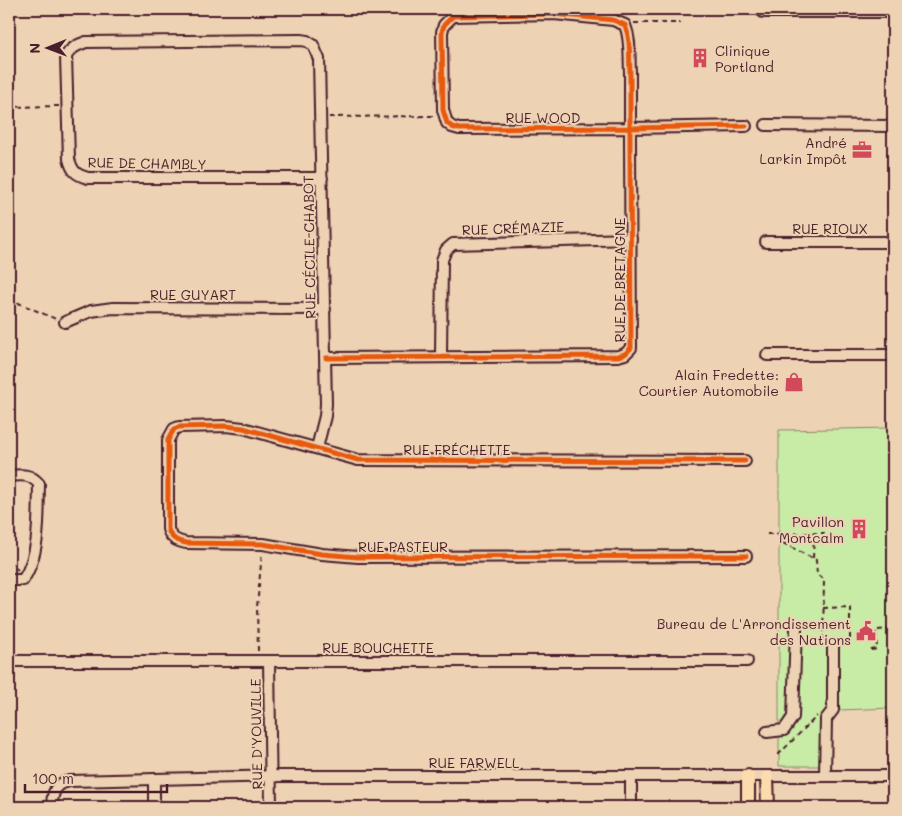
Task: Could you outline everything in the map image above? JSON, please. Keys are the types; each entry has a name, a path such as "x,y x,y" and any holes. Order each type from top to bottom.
{"main road":[{"path":"748,776 748,807"},
{"path":"767,777 768,807"}],"street":[{"path":"763,12 893,12"},
{"path":"444,116 442,32 444,25 453,16 554,14 613,20 625,25"},
{"name":"RUE DE BRETAGNE","path":"326,358 618,356 625,354 631,348 629,40 625,25"},
{"name":"RUE DE CHAMBLY","path":"313,45 301,40 86,42 77,44 66,56 69,159 72,170 78,176 88,178 322,178"},
{"name":"RUE CÉCILE-CHABOT","path":"313,45 318,59 326,358 325,416 317,448"},
{"name":"RUE WOOD","path":"444,116 447,123 459,129 746,126"},
{"path":"766,125 893,126"},
{"name":"RUE CRÉMAZIE","path":"441,356 442,260 446,250 453,244 631,239"},
{"name":"RUE RIOUX","path":"766,242 893,242"},
{"name":"RUE GUYART","path":"65,322 91,311 107,308 325,309"},
{"path":"766,355 893,355"},
{"name":"RUE FRÉCHETTE","path":"174,430 185,426 234,426 317,448 346,458 367,460 745,460"},
{"name":"RUE PASTEUR","path":"174,430 168,440 167,450 168,530 170,536 186,543 263,544 346,557 746,556"},
{"path":"9,476 28,475 34,477 39,484 38,532 31,568 23,580 14,580"},
{"path":"767,732 784,730 793,716 796,628"},
{"path":"825,776 826,719 833,710 828,645"},
{"name":"RUE D'YOUVILLE","path":"264,660 271,807"},
{"name":"RUE BOUCHETTE","path":"9,661 747,661"},
{"path":"631,776 631,807"},
{"name":"RUE FARWELL","path":"52,807 53,794 56,787 62,782 70,781 270,777 893,776"},
{"path":"154,779 154,807"}],"path":[{"path":"625,25 636,22 681,23"},
{"path":"9,107 67,106"},
{"path":"320,117 444,116"},
{"path":"9,299 65,322"},
{"path":"767,534 825,533"},
{"path":"783,534 783,543 814,558"},
{"path":"814,534 814,558 816,560 817,575 824,580 824,608 828,645"},
{"path":"263,544 257,607 264,660"},
{"path":"9,553 9,562 18,570 14,580"},
{"path":"824,608 850,607 850,646"},
{"path":"871,650 877,649 876,630 893,629"},
{"path":"778,755 817,716"}],"green space":[{"path":"893,428 893,708 839,710 824,720 822,766 779,766 779,430"}],"cycle path":[{"path":"326,358 618,356 625,354 631,348 630,143 630,134 630,125 630,72 629,42 625,25 613,20 554,14 453,16 444,25 442,32 443,110 447,123 452,127 459,129 630,128 746,126"},
{"path":"745,461 358,460 243,428 226,426 179,427 174,429 168,440 168,529 175,539 186,543 263,544 322,554 358,557 746,556"}],"place":[{"name":"Clinique Portland","path":"700,58"},
{"name":"André Larkin Impôt","path":"862,150"},
{"name":"Alain Fredette: Courtier Automobile","path":"794,382"},
{"name":"Pavillon Montcalm","path":"859,529"},
{"name":"Bureau de L'Arrondissement des Nations","path":"866,631"}]}
